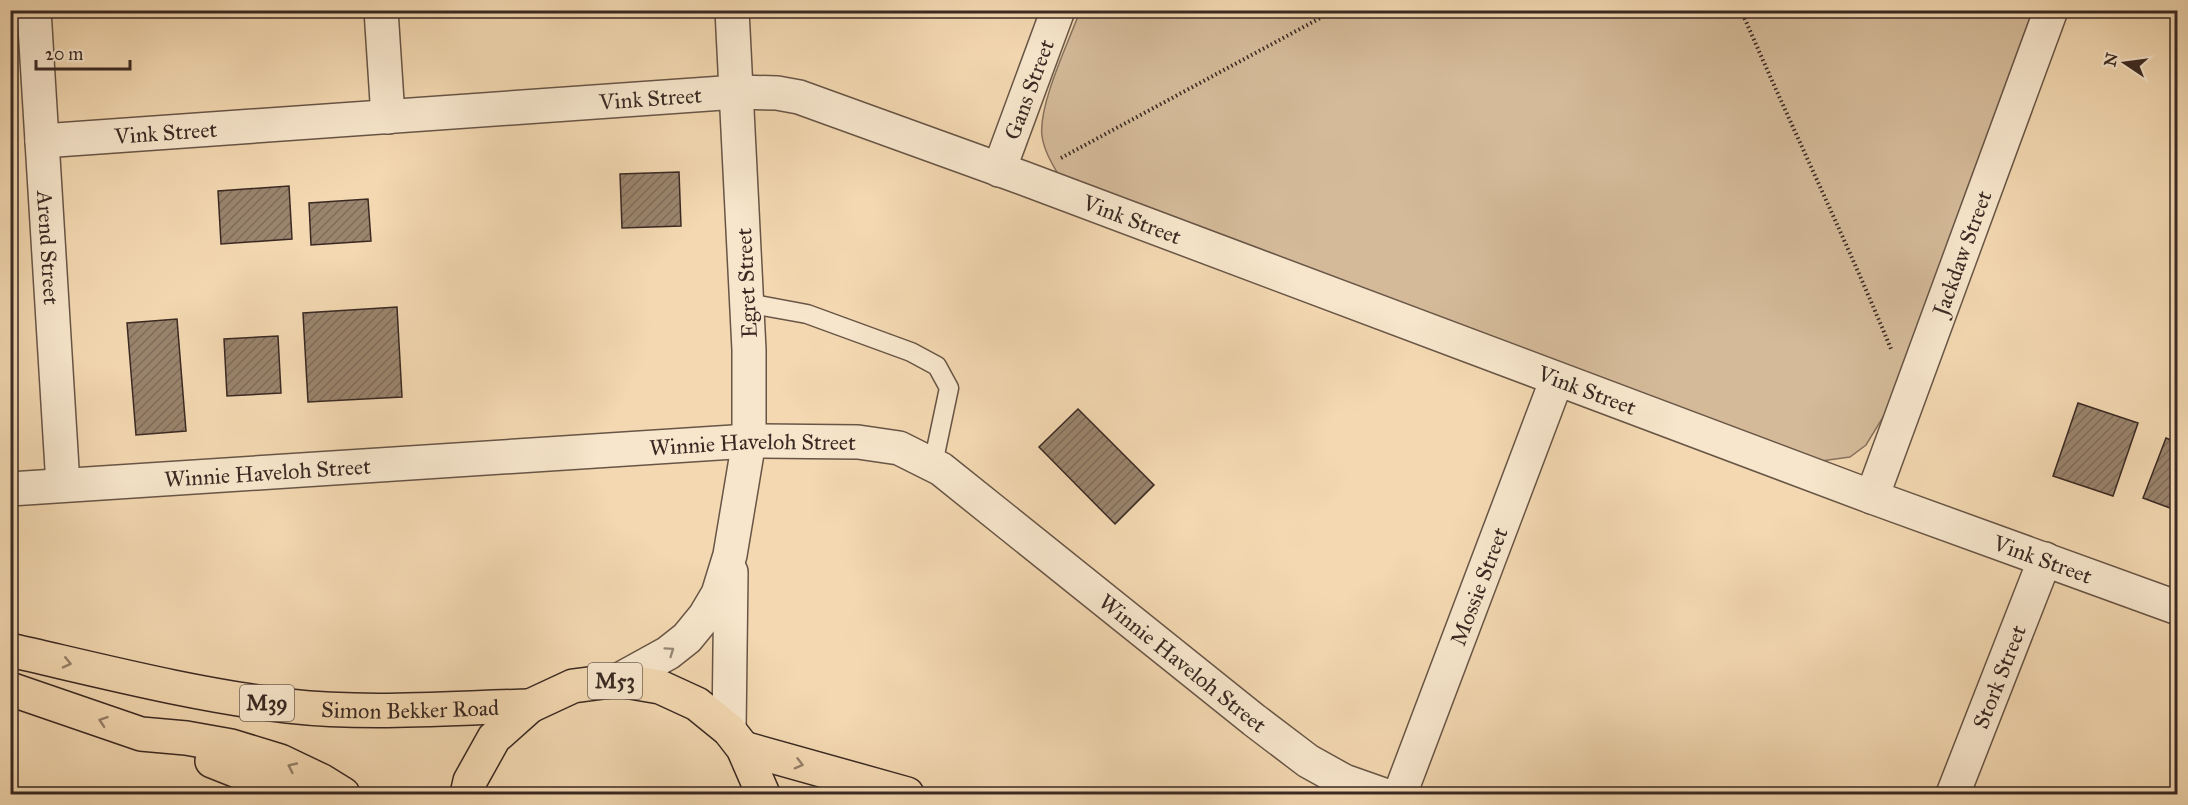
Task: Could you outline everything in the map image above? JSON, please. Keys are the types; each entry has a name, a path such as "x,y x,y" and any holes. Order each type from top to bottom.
{"main road":[{"name":"Simon Bekker Road","path":"10,650 187,692 288,706 349,710 530,706"},
{"name":"M53","path":"467,795 470,781 494,738 530,706 573,686 619,680 660,687 697,704 736,739 763,795"},
{"name":"M39","path":"10,689 141,734 186,738 231,746 280,761 343,795"},
{"path":"141,734 273,785 291,795"},
{"name":"M53","path":"736,739 907,795"}],"street":[{"name":"Arend Street","path":"34,10 63,485"},
{"path":"381,10 388,117"},
{"name":"Egret Street","path":"730,555 749,441 749,350 732,10"},
{"name":"Gans Street","path":"1011,174 1058,10"},
{"name":"Jackdaw Street","path":"1872,497 2051,10"},
{"name":"Vink Street","path":"42,141 737,92 777,93 798,97 1011,174 1872,497 2178,608"},
{"name":"Mossie Street","path":"1400,795 1557,379"},
{"name":"Winnie Haveloh Street","path":"10,489 749,441 858,442 899,448 933,464 1308,761 1344,781 1381,795"},
{"path":"619,680 668,653 687,638 705,616 718,594 730,555"},
{"path":"730,555 736,739"},
{"name":"Stork Street","path":"1953,795 2045,559"}],"lane":[{"path":"747,303 807,314 911,352 937,366 949,388 933,464"}],"path":[{"path":"1011,174 1335,10"},
{"path":"1741,10 1868,291 1910,394"}],"shaded area":[{"path":"1080,11 2036,11 1885,414 1866,445 1850,457 1821,461 1058,174 1044,146 1042,123 1049,91"}],"building":[{"path":"679,172 681,226 622,228 620,174"},
{"path":"289,186 292,239 221,244 218,191"},
{"path":"368,199 371,241 311,245 309,203"},
{"path":"397,307 402,397 308,402 303,313"},
{"path":"177,319 186,431 136,435 127,323"},
{"path":"278,336 281,393 227,396 224,339"},
{"path":"2078,403 2138,423 2113,496 2053,476"},
{"path":"1078,409 1154,485 1115,524 1039,447"},
{"path":"2166,438 2178,443 2178,511 2143,498"}]}
